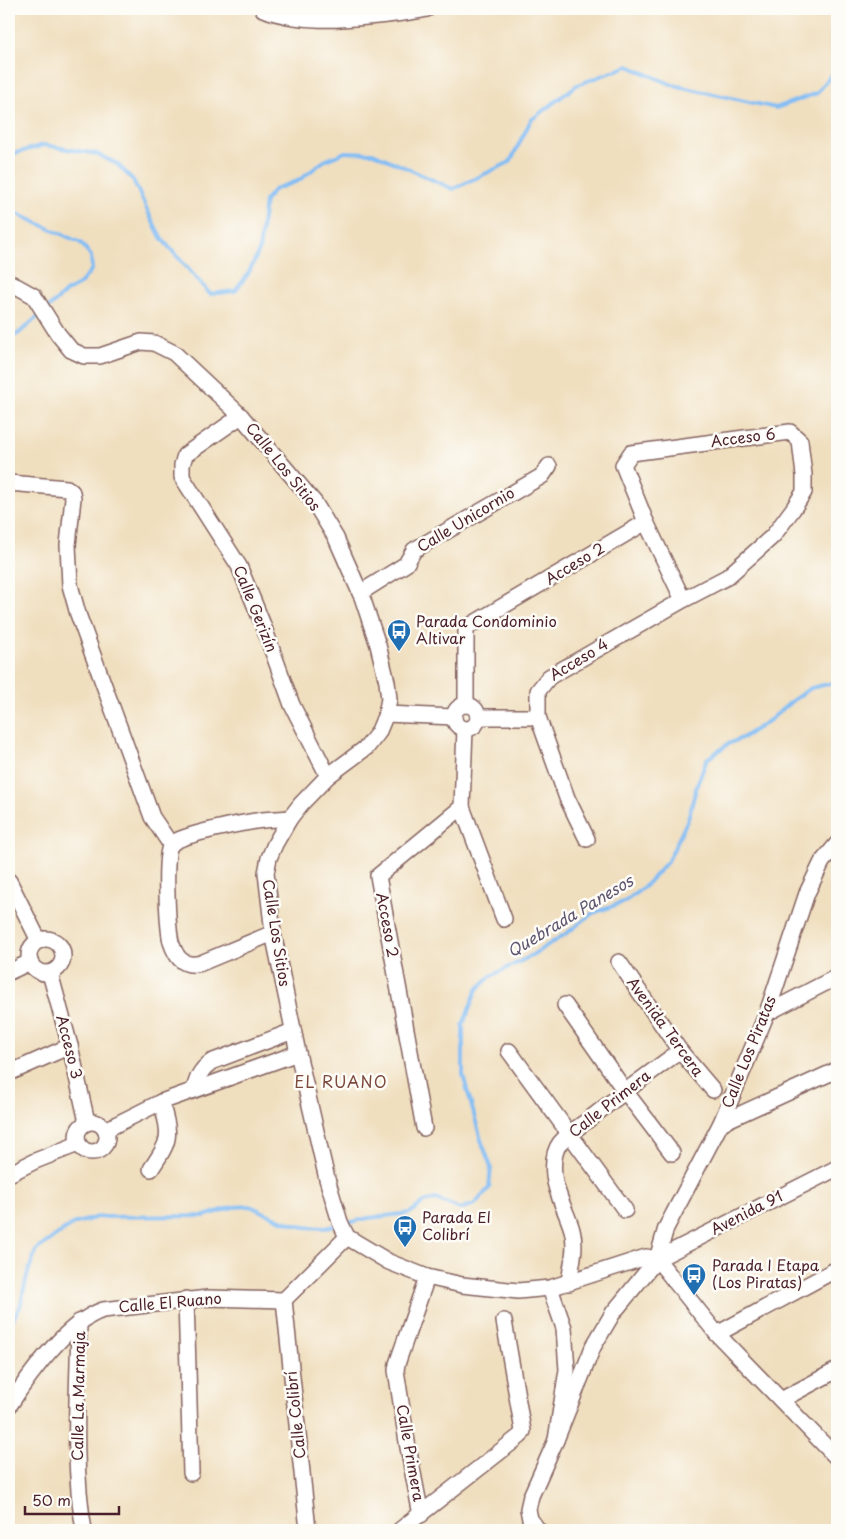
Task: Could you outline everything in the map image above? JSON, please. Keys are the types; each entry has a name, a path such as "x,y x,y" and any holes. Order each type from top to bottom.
{"street":[{"path":"263,9 276,14 302,18 331,19 427,9"},
{"name":"Calle Los Sitios","path":"9,282 34,296 58,334 71,350 84,356 100,356 141,342 154,343 174,353 241,416 314,502 336,538 360,593 378,645 388,682 386,714 378,733 367,747 328,776 290,818 275,844 269,858 266,873 273,933 293,1032 327,1179 340,1222 347,1237"},
{"name":"Calle Gerizín","path":"241,416 185,455 182,465 182,477 239,566 292,705 328,776"},
{"name":"Acceso 6","path":"646,522 623,464 631,452 790,432 800,441 804,492 788,516 773,536 727,577 683,600"},
{"name":"Calle Unicornio","path":"360,593 406,564 414,550 542,476 549,466"},
{"path":"9,483 67,488 72,492 68,545 70,584 78,614 152,817 171,845"},
{"path":"646,522 683,600"},
{"name":"Acceso 2","path":"466,705 466,628 646,522"},
{"name":"Acceso 4","path":"587,839 568,798 538,717 538,690 549,677 683,600"},
{"path":"466,705 473,707 478,717 472,727 465,729 458,727 454,717 458,707 466,705"},
{"path":"386,714 454,717"},
{"path":"478,717 538,717"},
{"path":"465,729 462,807 504,919"},
{"name":"Acceso 2","path":"424,1128 378,876 462,807"},
{"path":"273,933 201,963 194,965 185,963 179,958 171,942 167,888 168,848 178,840 191,835 264,820 290,818"},
{"name":"Calle Los Piratas","path":"658,1259 666,1228 721,1123 767,1013 807,893 822,862 837,844"},
{"path":"9,881 39,941"},
{"path":"39,941 55,942 62,950 62,962 50,973 40,972 30,962 29,952 39,941"},
{"path":"9,972 30,962"},
{"name":"Avenida Tercera","path":"619,962 680,1050 713,1090"},
{"name":"Acceso 3","path":"50,973 70,1046 87,1122"},
{"path":"767,1013 837,977"},
{"path":"565,1005 672,1153"},
{"path":"194,1090 198,1076 204,1067 211,1062 293,1032"},
{"path":"9,1073 70,1046"},
{"name":"Calle Primera","path":"569,1283 574,1244 572,1231 556,1189 554,1163 556,1151 560,1143 569,1135 625,1090 680,1050"},
{"path":"509,1051 625,1210"},
{"path":"105,1130 161,1102 298,1053"},
{"path":"721,1123 837,1070"},
{"path":"151,1169 164,1149 169,1132 161,1102"},
{"path":"87,1122 98,1123 105,1130 107,1135 105,1145 96,1152 86,1151 78,1144 76,1139 79,1129 87,1122"},
{"path":"9,1174 35,1161 78,1144"},
{"name":"Avenida 91","path":"658,1259 837,1168"},
{"path":"284,1300 347,1237 389,1262 427,1277 462,1285 518,1291 550,1288 569,1283 646,1257 658,1259 717,1334 837,1458"},
{"path":"538,1530 530,1519 528,1509 531,1496 556,1440 593,1347 613,1313 658,1259"},
{"path":"717,1334 837,1269"},
{"name":"Calle Primera","path":"421,1515 396,1370 427,1277"},
{"path":"550,1288 564,1328 566,1348 566,1370 556,1440"},
{"path":"186,1299 191,1473"},
{"name":"Calle El Ruano","path":"9,1406 38,1366 62,1338 92,1313 186,1299 284,1300"},
{"name":"Calle Colibrí","path":"284,1300 308,1530"},
{"path":"400,1530 520,1436 523,1431 504,1321"},
{"name":"Calle La Marmaja","path":"79,1322 77,1438 79,1504 84,1530"},
{"path":"781,1400 837,1370"}],"waterway":[{"path":"9,155 44,145 97,154 117,164 133,180 162,239 210,294 235,291 248,274 259,251 265,201 275,189 298,181 324,161 345,152 373,153 453,189 510,162 531,120 577,85 628,66 673,85 776,108 817,93 837,68"},
{"path":"9,210 81,243 91,256 92,269 80,284 67,291 46,310"},
{"path":"9,339 41,314"},
{"name":"Quebrada Panesos","path":"344,1224 368,1218 410,1213 424,1202 436,1199 460,1209 475,1204 489,1188 491,1167 481,1140 463,1075 463,1025 477,989 491,976 529,957 567,933 593,913 624,902 644,887 668,861 688,819 697,785 707,759 728,744 744,737 770,720 793,700 811,688 837,682"},
{"name":"Quebrada Panesos","path":"9,1325 20,1307 27,1276 36,1250 73,1224 98,1217 204,1216 233,1207 250,1206 281,1220 304,1227 326,1228 338,1225"}],"place":[{"name":"Parada Condominio Altivar","path":"399,652"},
{"name":"Parada El Colibrí","path":"405,1248"},
{"name":"Parada I Etapa (Los Piratas)","path":"694,1296"}],"district":[{"name":"EL RUANO","path":"341,1082"}]}
